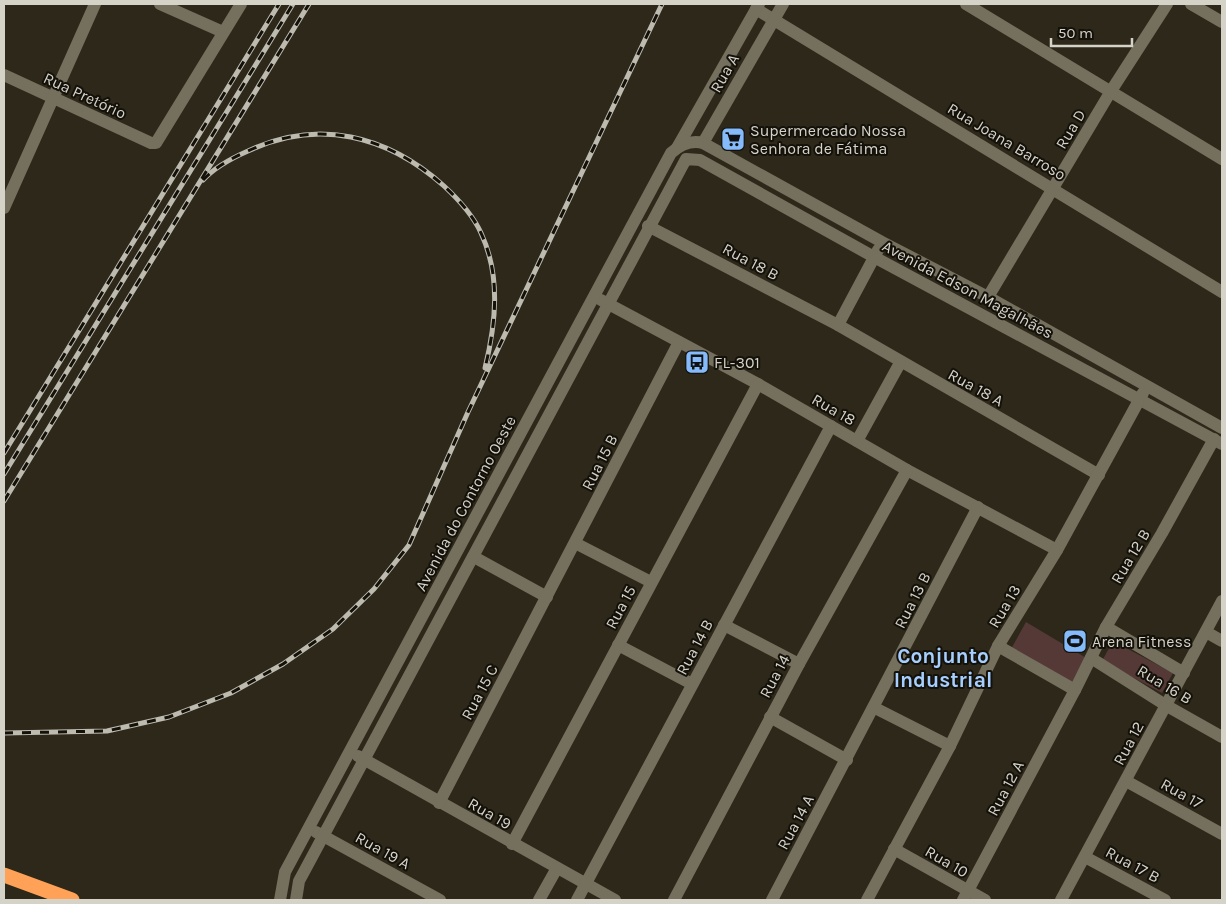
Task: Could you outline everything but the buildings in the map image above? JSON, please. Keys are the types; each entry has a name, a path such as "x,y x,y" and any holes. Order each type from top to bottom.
{"highway":[{"path":"4,875 72,900"}],"street":[{"path":"4,208 94,4"},
{"path":"160,4 223,32 240,4"},
{"name":"Rua A","path":"702,143 783,4"},
{"path":"966,4 1222,159"},
{"name":"Rua D","path":"988,297 1111,92 1167,4"},
{"path":"1190,4 1222,22"},
{"name":"Rua Joana Barroso","path":"758,6 774,19 1222,292"},
{"name":"Avenida do Contorno Oeste","path":"280,900 285,872 351,752 389,677 419,626 515,442 671,153 677,148 758,6"},
{"name":"Rua Pretório","path":"4,76 153,143 158,142 223,32"},
{"path":"735,47 752,57"},
{"path":"721,70 738,80"},
{"path":"677,148 690,142 702,143"},
{"name":"Avenida Edson Magalhães","path":"702,143 882,242 988,297 1222,428"},
{"name":"Avenida do Contorno Oeste","path":"296,900 299,881 474,557 648,226 685,160 692,158 700,160"},
{"name":"Avenida Edson Magalhães","path":"700,160 874,257 1220,443"},
{"name":"Rua 18 B","path":"648,226 838,325"},
{"path":"838,325 882,242"},
{"name":"Rua 18","path":"594,296 758,384 907,470 1057,550"},
{"name":"Rua 18 A","path":"838,325 900,363 1099,475"},
{"name":"Rua 15 B","path":"547,597 679,342"},
{"path":"857,441 900,363"},
{"name":"Rua 15","path":"512,844 758,384"},
{"name":"Rua 13","path":"867,900 950,746 998,646 1057,550 1148,386"},
{"path":"528,418 544,425"},
{"name":"Rua 14 B","path":"577,900 831,426"},
{"path":"515,442 531,450"},
{"name":"Rua 12 B","path":"1075,690 1106,627 1162,533 1220,443"},
{"name":"Rua 14","path":"674,900 770,717 907,470"},
{"name":"Rua 13 B","path":"847,760 978,507"},
{"path":"575,544 651,582"},
{"path":"474,557 547,597"},
{"name":"Rua 15 C","path":"439,802 547,597"},
{"path":"432,600 447,607"},
{"name":"Rua 12","path":"1061,900 1222,601"},
{"path":"724,625 799,664"},
{"path":"419,626 432,633"},
{"path":"1106,627 1184,673"},
{"path":"1206,632 1222,641"},
{"path":"618,646 692,684"},
{"path":"998,646 1075,690"},
{"name":"Rua 16 B","path":"1091,658 1167,706 1222,737"},
{"name":"Rua 12 A","path":"965,896 1075,690"},
{"path":"874,708 950,746"},
{"path":"770,717 847,760"},
{"name":"Rua 19","path":"351,752 512,844 615,900"},
{"name":"Rua 14 A","path":"772,900 847,760"},
{"name":"Rua 17","path":"1126,781 1222,834"},
{"name":"Rua 19 A","path":"310,828 440,900"},
{"name":"Rua 10","path":"894,849 965,896 985,900"},
{"name":"Rua 17 B","path":"1085,857 1166,900"},
{"path":"539,900 557,868"}],"shaded area":[{"path":"1026,622 1088,659 1074,684 1011,649"},
{"path":"1113,641 1173,673 1162,693 1102,661"}],"railway":[{"path":"4,453 279,4"},
{"path":"4,474 293,4"},
{"path":"4,501 309,4"},
{"path":"4,733 107,731 169,717 231,693 283,664 333,629 374,589 409,545 468,412 662,4"},
{"path":"203,180 218,167 242,154 274,141 300,135 326,134 351,137 399,154 422,168 455,196 465,208 478,226 487,249 492,266 495,300 492,334 485,368"}],"place":[{"name":"Supermercado Nossa Senhora de Fátima","path":"733,139"},
{"name":"FL-301","path":"697,362"},
{"name":"Arena Fitness","path":"1075,641"}],"district":[{"name":"Conjunto Industrial","path":"943,668"}]}
